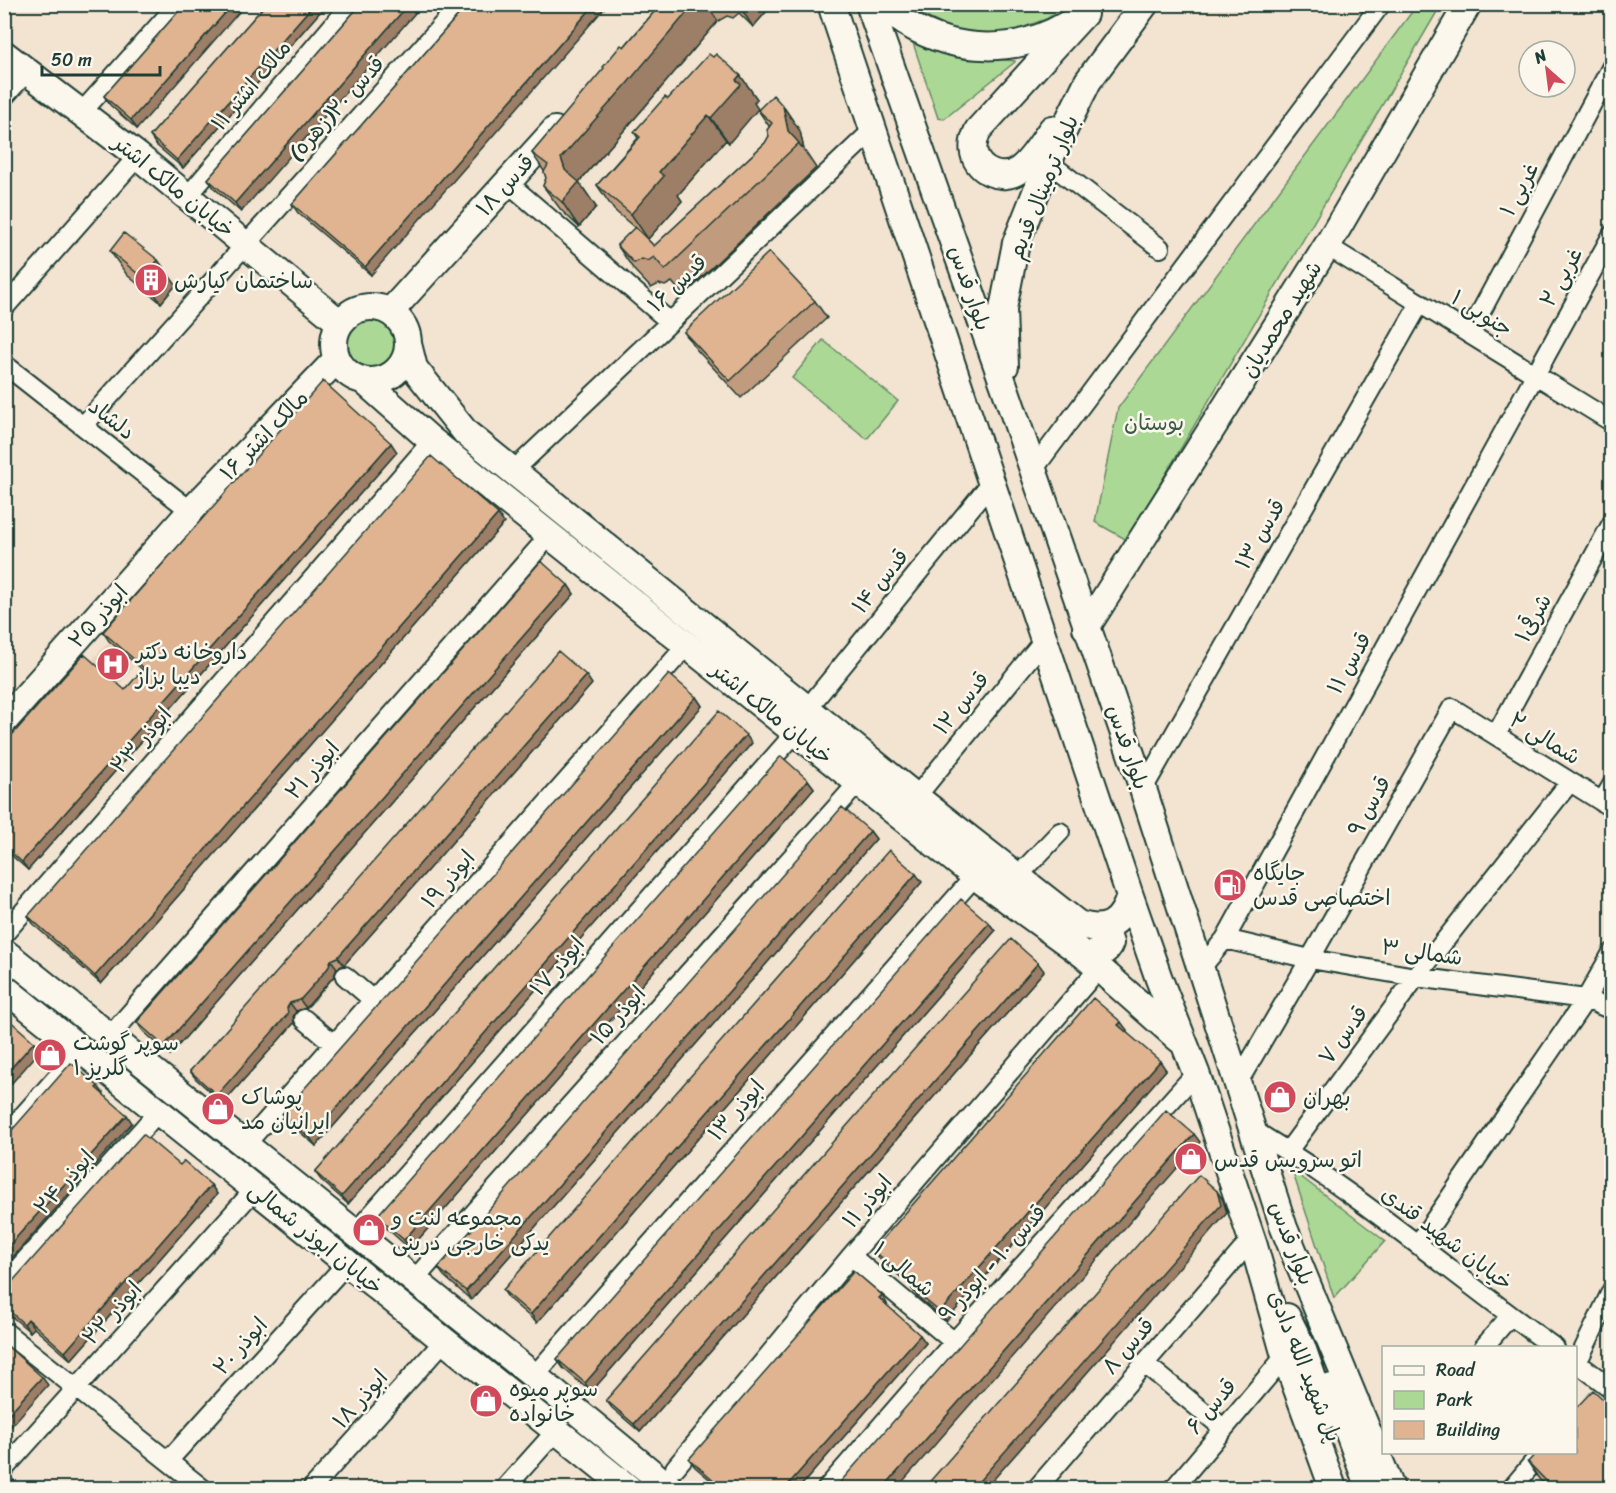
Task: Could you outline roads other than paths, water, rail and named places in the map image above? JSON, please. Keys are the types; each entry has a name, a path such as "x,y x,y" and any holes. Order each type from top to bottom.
{"main road":[{"name":"بلوار قدس","path":"831,4 1130,897 1196,1073 1253,1243 1286,1356 1333,1488"},
{"name":"بلوار قدس","path":"869,4 1006,390 1143,789 1284,1228 1382,1450"},
{"path":"885,4 905,22 939,39 976,47 1014,45 1051,34 1088,9"},
{"name":"بلوار ترمینال قدیم","path":"1006,390 1003,309 1016,243 1048,162 1088,81 1145,4"},
{"name":"شهید محمدیان","path":"1086,628 1327,246 1468,4"},
{"path":"1088,9 978,130 974,140 974,152 978,162 985,170 996,175 1007,175 1018,171 1088,81"},
{"name":"خیابان مالک اشتر","path":"4,54 188,196 340,323"},
{"name":"قدس ۱۸","path":"390,312 572,111"},
{"path":"379,308 390,312 403,325 408,344 402,365 385,378 363,380 352,376 343,369 334,347 335,334 340,323 357,309 379,308"},
{"name":"خیابان مالک اشتر","path":"408,344 414,368 466,433 1017,877 1078,924 1095,929"},
{"name":"مالک اشتر ۱۶","path":"191,511 337,359"},
{"name":"خیابان مالک اشتر","path":"363,380 432,441 858,783 975,876 1092,961 1183,1043"},
{"name":"ابوذر ۲۵","path":"4,721 191,511"},
{"path":"1095,929 1112,924 1125,913 1130,897"},
{"path":"1092,961 1108,949 1110,943 1107,934 1095,929"},
{"name":"خیابان ابوذر شمالی","path":"4,952 534,1376 672,1478"},
{"name":"خیابان ابوذر شمالی","path":"4,988 628,1488"},
{"name":"پل شهید الله دادی","path":"1284,1228 1312,1334 1369,1488"},
{"name":"پل شهید الله دادی","path":"1253,1243 1302,1347 1352,1488"},
{"name":"بلوار قدس","path":"1385,1457 1390,1488"}],"street":[{"path":"82,112 178,4"},
{"name":"مالک اشتر ۱۱","path":"188,196 351,4"},
{"name":"قدس ۲۰(زهره)","path":"83,426 461,4"},
{"path":"1033,470 1381,4"},
{"name":"غربی ۱","path":"1469,334 1611,66"},
{"path":"4,97 27,71"},
{"name":"قدس ۱۶","path":"513,471 873,130"},
{"path":"4,308 138,156"},
{"path":"1048,162 1160,248"},
{"path":"507,182 670,322"},
{"name":"غربی ۲","path":"1535,374 1611,235"},
{"name":"۱ جنوبی","path":"1327,246 1611,422"},
{"name":"قدس ۱۳","path":"1143,789 1420,303"},
{"name":"دلشاد","path":"4,364 191,511"},
{"name":"قدس ۱۱","path":"1200,969 1225,939 1535,374"},
{"name":"ابوذر ۲۳","path":"4,934 432,441"},
{"name":"قدس ۱۴","path":"807,709 991,483"},
{"name":"شرقی۱","path":"1496,735 1611,523"},
{"name":"ابوذر ۲۱","path":"110,1036 550,535"},
{"name":"قدس ۱۲","path":"916,797 1044,640"},
{"name":"ابوذر ۱۹","path":"245,1145 687,645"},
{"name":"شمالی ۲","path":"1452,708 1607,805"},
{"name":"قدس ۹","path":"1237,1084 1452,708"},
{"name":"ابوذر ۱۷","path":"355,1233 796,732"},
{"name":"قدس ۷","path":"1288,1151 1416,977 1570,782"},
{"name":"ابوذر ۱۵","path":"414,1280 858,783"},
{"path":"1607,805 1611,785"},
{"path":"1017,877 1060,832"},
{"name":"ابوذر ۱۳","path":"534,1376 975,876"},
{"name":"شمالی ۳","path":"1225,939 1310,959 1416,977 1586,999 1611,1010"},
{"path":"1418,1244 1586,999 1611,953"},
{"name":"ابوذر ۱۱","path":"672,1478 1092,961"},
{"path":"345,976 373,1000"},
{"path":"304,1019 334,1044"},
{"path":"4,1137 81,1050"},
{"name":"قدس ۱۰ - ابوذر ۹","path":"827,1488 954,1342 1196,1073"},
{"name":"ابوذر ۲۴","path":"4,1284 158,1112"},
{"name":"خیابان شهید قندی","path":"1251,1129 1288,1151 1418,1244 1510,1316 1554,1346"},
{"name":"ابوذر ۲۲","path":"4,1469 255,1189"},
{"name":"قدس ۸","path":"1041,1487 1144,1364 1253,1243"},
{"name":"شمالی ۱","path":"851,1256 954,1342"},
{"name":"ابوذر ۲۰","path":"168,1461 347,1263"},
{"path":"1577,1361 1611,1290"},
{"path":"1484,1346 1510,1316"},
{"path":"4,1330 200,1488"},
{"name":"ابوذر ۱۸","path":"312,1488 444,1341"},
{"name":"قدس ۶","path":"1174,1488 1286,1356"},
{"path":"1144,1364 1223,1428"},
{"path":"1577,1364 1607,1386 1589,1398"},
{"path":"505,1488 556,1431"},
{"path":"1512,1488 1540,1454"}],"place":[{"name":"ساختمان کیارش","path":"151,280"},
{"name":"داروخانه دکتر دیبا بزاز","path":"113,664"},
{"name":"جایگاه اختصاصی قدس","path":"1230,885"},
{"name":"سوپر گوشت گلریز ۱","path":"50,1055"},
{"name":"بهران","path":"1280,1097"},
{"name":"پوشاک ایرانیان مد","path":"218,1109"},
{"name":"اتو سرویس قدس","path":"1191,1159"},
{"name":"مجموعه لنت و یدکی خارجی درینی","path":"369,1230"},
{"name":"سوپر میوه خانواده","path":"486,1401"}],"park label":[{"name":"بوستان","path":"1154,422"}]}
